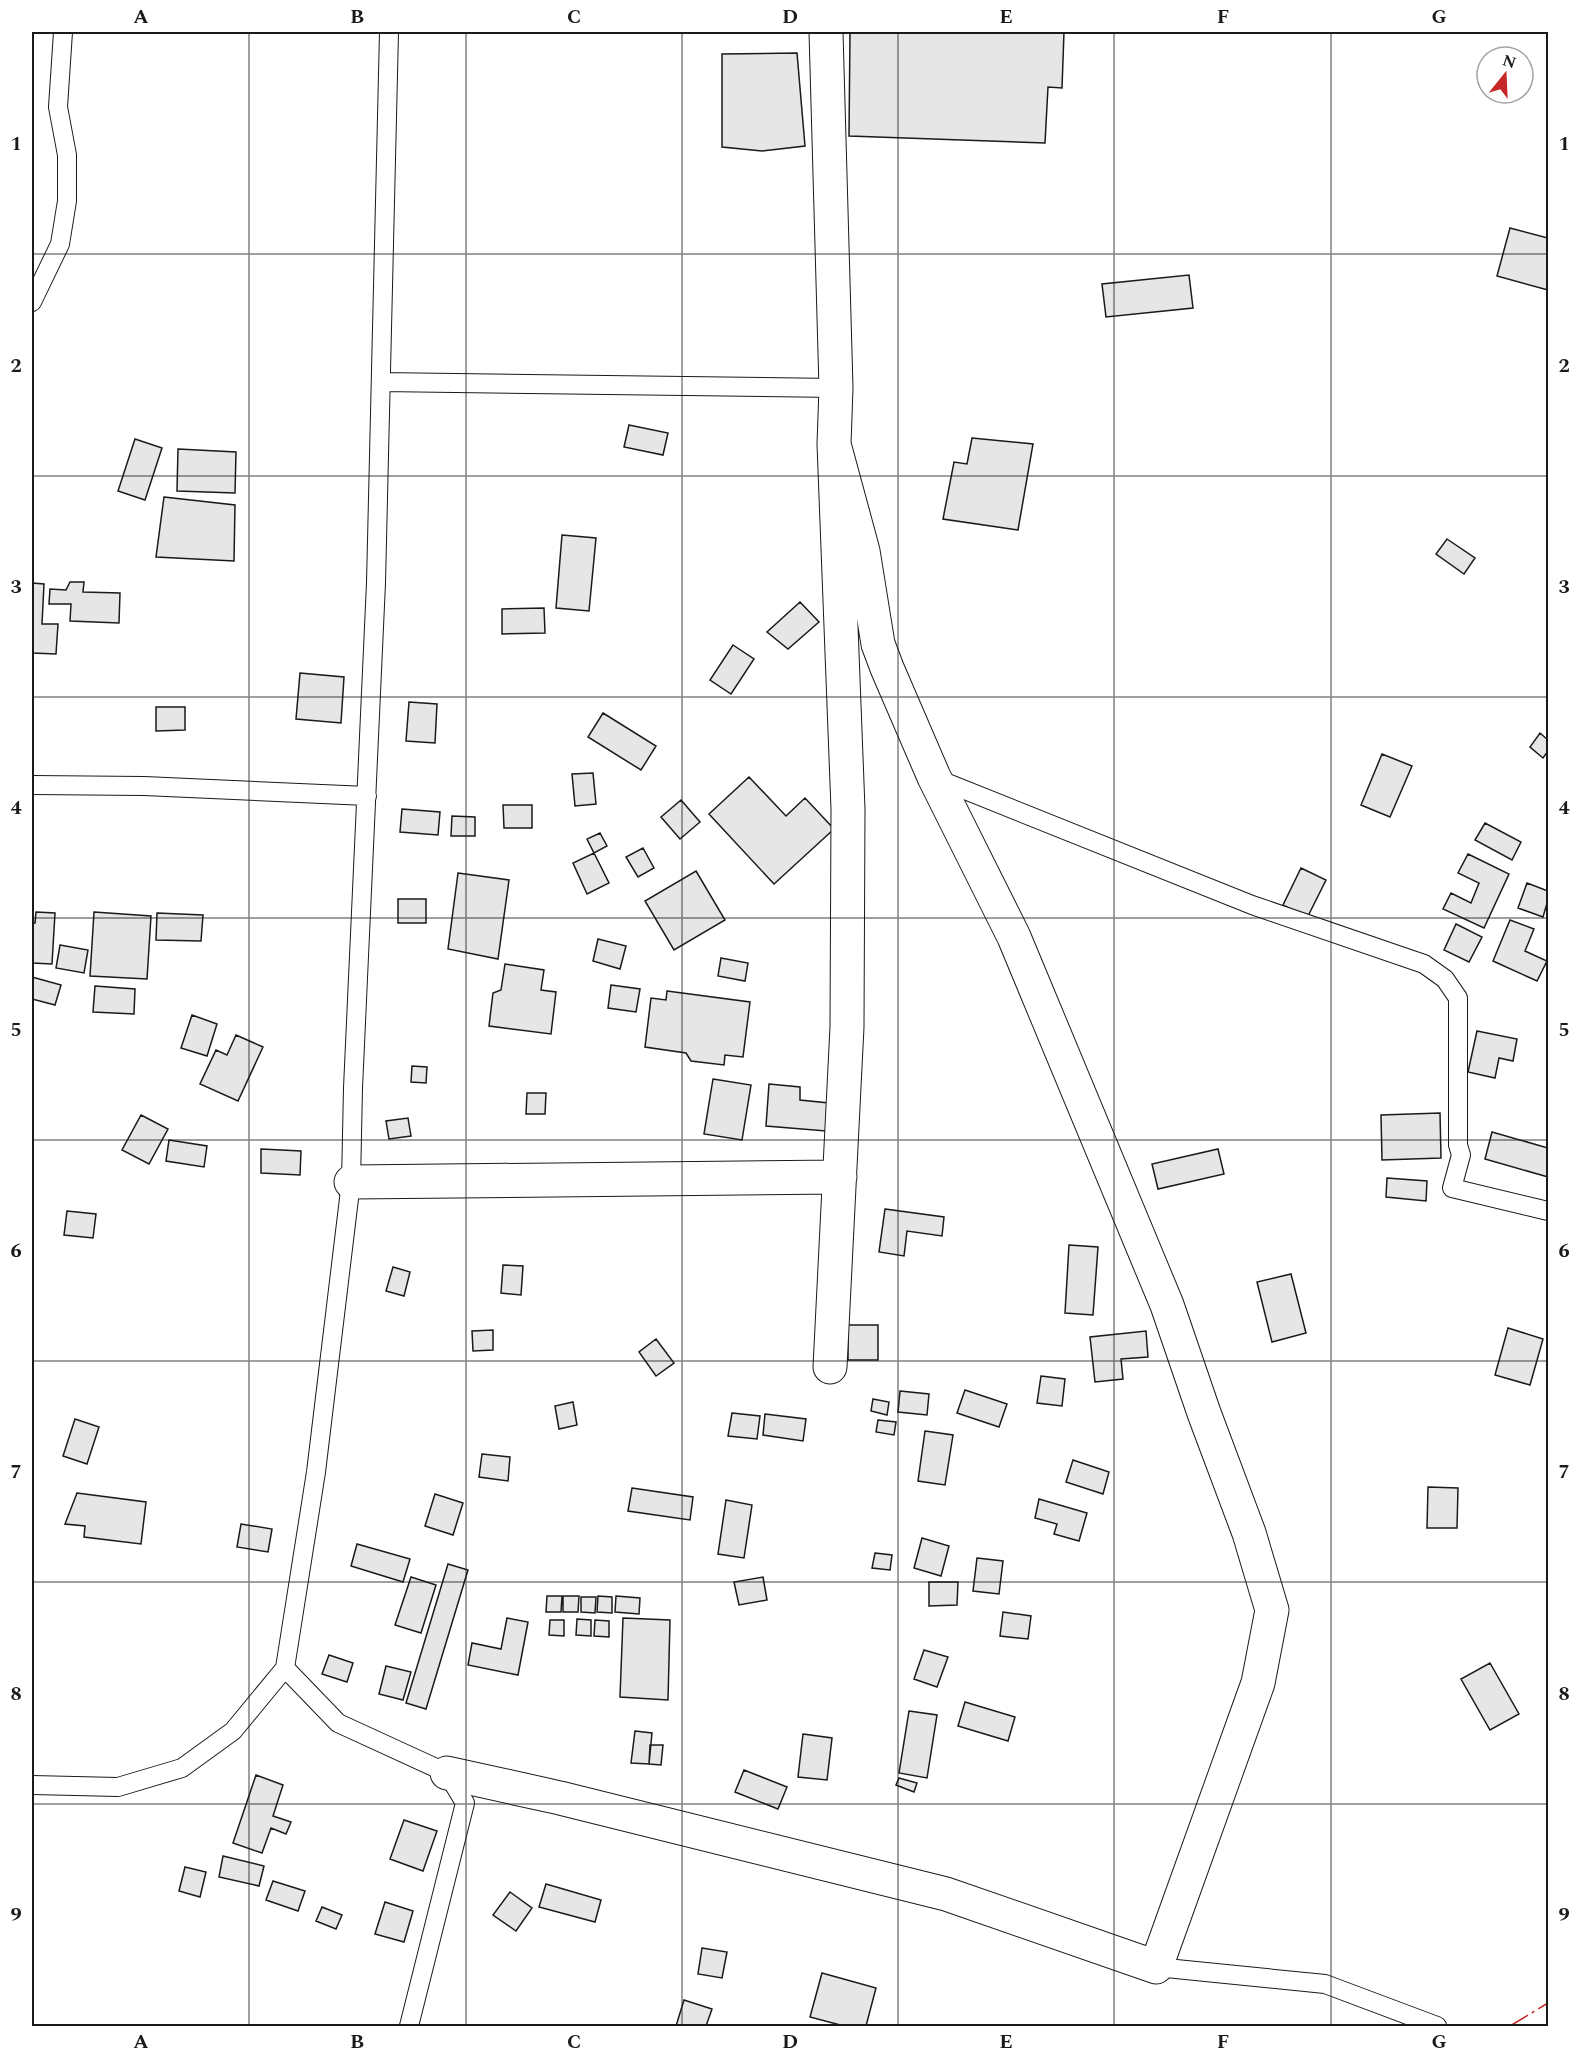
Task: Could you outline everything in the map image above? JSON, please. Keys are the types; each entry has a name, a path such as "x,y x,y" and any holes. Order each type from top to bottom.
{"street":[{"path":"826,32 836,388 834,444 848,809 847,1027 830,1367"},
{"path":"447,1773 560,1797 946,1894 1156,1967 1258,1683 1272,1610 1249,1533 1203,1413 1167,1305 1014,937 934,777 878,644 863,551 834,444"},
{"path":"351,1182 840,1177"}],"lane":[{"path":"32,302 60,244 67,201 67,155 58,107 63,32"},
{"path":"32,1785 118,1787 182,1768 233,1731 285,1668 316,1472 351,1182 381,382 389,32"},
{"path":"381,382 836,388"},
{"path":"934,777 1252,905 1424,964 1445,979 1458,998 1458,1145 1461,1155 1452,1188 1548,1211"},
{"path":"32,785 144,786 367,796"},
{"path":"285,1668 338,1723 447,1773 465,1803 409,2026"},
{"path":"1156,1967 1325,1984 1437,2026"}],"building":[{"path":"850,32 1064,32 1062,88 1048,87 1045,143 849,136"},
{"path":"797,53 805,146 762,151 722,147 722,54"},
{"path":"1510,228 1548,238 1548,290 1497,276"},
{"path":"1189,275 1193,308 1106,317 1102,284"},
{"path":"629,425 668,433 663,455 624,447"},
{"path":"972,438 1033,444 1018,530 943,519 954,462 967,464"},
{"path":"135,439 162,448 145,500 118,491"},
{"path":"178,449 236,452 235,493 177,491"},
{"path":"164,497 235,505 234,561 156,557"},
{"path":"562,535 596,538 589,611 556,608"},
{"path":"1447,539 1475,558 1464,574 1436,554"},
{"path":"70,582 84,582 83,592 120,593 119,623 70,621 71,604 49,604 50,589 66,590"},
{"path":"32,583 44,584 42,624 58,624 56,654 32,653"},
{"path":"800,602 819,622 788,649 767,632"},
{"path":"544,608 545,633 502,634 502,609"},
{"path":"733,645 754,659 731,694 710,680"},
{"path":"300,673 344,677 341,723 296,719"},
{"path":"409,702 437,704 435,743 406,741"},
{"path":"156,707 185,707 185,730 156,731"},
{"path":"603,713 656,746 641,770 588,737"},
{"path":"1540,733 1548,740 1548,751 1543,758 1530,747"},
{"path":"1382,754 1412,766 1390,817 1361,805"},
{"path":"593,773 596,804 575,806 572,774"},
{"path":"749,777 786,816 805,798 834,829 774,884 709,814"},
{"path":"681,800 700,822 680,839 661,817"},
{"path":"503,805 532,805 532,828 504,828"},
{"path":"402,809 440,812 438,835 400,832"},
{"path":"452,816 475,817 475,836 451,836"},
{"path":"1485,823 1521,842 1512,860 1475,840"},
{"path":"600,833 607,846 594,853 587,839"},
{"path":"643,848 654,868 638,877 626,857"},
{"path":"594,853 609,883 587,894 573,863"},
{"path":"1468,854 1509,874 1484,928 1443,909 1451,893 1471,903 1479,883 1458,873"},
{"path":"1301,868 1326,880 1307,918 1283,905"},
{"path":"696,871 725,920 674,950 645,901"},
{"path":"458,873 509,880 498,959 448,949"},
{"path":"1527,883 1548,891 1543,917 1518,908"},
{"path":"398,899 426,899 426,923 398,923"},
{"path":"36,912 55,913 52,964 32,963 32,923 35,923"},
{"path":"94,912 151,916 147,979 90,976"},
{"path":"157,913 203,915 201,941 156,940"},
{"path":"1510,920 1534,929 1525,951 1547,961 1537,981 1493,961"},
{"path":"1456,924 1482,937 1469,962 1444,950"},
{"path":"598,939 626,946 620,969 593,961"},
{"path":"60,945 88,950 84,973 56,968"},
{"path":"721,958 748,963 745,981 718,976"},
{"path":"505,964 544,970 541,990 556,992 551,1034 489,1026 493,993 501,990"},
{"path":"32,977 61,985 55,1005 32,999"},
{"path":"611,985 640,989 636,1012 608,1008"},
{"path":"95,986 135,989 134,1014 93,1012"},
{"path":"667,991 750,1002 743,1057 725,1055 724,1065 691,1061 686,1053 645,1047 651,998 666,1000"},
{"path":"192,1015 217,1024 207,1056 181,1048"},
{"path":"1477,1031 1517,1039 1513,1061 1499,1058 1495,1078 1468,1072"},
{"path":"236,1035 263,1047 238,1101 200,1084 216,1050 227,1055"},
{"path":"412,1066 427,1067 426,1083 411,1082"},
{"path":"713,1079 751,1085 742,1140 704,1134"},
{"path":"769,1084 800,1087 800,1100 829,1103 826,1131 766,1126"},
{"path":"527,1093 546,1093 545,1114 526,1114"},
{"path":"1440,1113 1441,1158 1382,1160 1381,1115"},
{"path":"141,1115 168,1129 149,1164 122,1150"},
{"path":"408,1118 411,1136 389,1139 386,1121"},
{"path":"1492,1132 1548,1148 1548,1177 1485,1159"},
{"path":"169,1140 207,1146 204,1167 166,1161"},
{"path":"261,1149 301,1151 300,1175 261,1173"},
{"path":"1218,1149 1224,1174 1158,1189 1152,1164"},
{"path":"1387,1178 1427,1181 1426,1201 1386,1197"},
{"path":"885,1209 944,1217 942,1236 907,1231 904,1256 879,1252"},
{"path":"67,1211 96,1214 93,1238 64,1235"},
{"path":"1069,1245 1098,1247 1093,1315 1065,1313"},
{"path":"503,1265 523,1266 521,1295 501,1293"},
{"path":"393,1267 410,1272 404,1296 386,1291"},
{"path":"1291,1274 1306,1333 1272,1342 1257,1282"},
{"path":"848,1325 878,1325 878,1360 848,1360"},
{"path":"1508,1328 1543,1339 1530,1385 1495,1375"},
{"path":"493,1330 493,1350 473,1351 472,1331"},
{"path":"1146,1331 1148,1357 1121,1359 1123,1379 1095,1382 1090,1337"},
{"path":"656,1339 674,1363 656,1376 639,1352"},
{"path":"1041,1376 1065,1379 1062,1406 1037,1403"},
{"path":"965,1390 1007,1404 999,1427 957,1413"},
{"path":"900,1391 929,1394 927,1415 898,1412"},
{"path":"873,1399 889,1402 887,1415 871,1411"},
{"path":"573,1402 577,1425 559,1429 555,1406"},
{"path":"732,1413 760,1416 757,1439 728,1436"},
{"path":"765,1414 806,1419 803,1441 763,1435"},
{"path":"75,1419 99,1427 87,1464 63,1456"},
{"path":"878,1420 896,1422 894,1435 876,1432"},
{"path":"925,1431 953,1435 945,1485 918,1481"},
{"path":"482,1454 510,1457 508,1481 479,1477"},
{"path":"1073,1460 1109,1472 1103,1494 1066,1482"},
{"path":"1428,1487 1458,1488 1457,1528 1427,1528"},
{"path":"632,1488 693,1497 690,1520 628,1511"},
{"path":"77,1493 146,1502 141,1544 84,1537 85,1526 65,1524"},
{"path":"435,1494 463,1503 453,1535 425,1526"},
{"path":"1039,1499 1087,1513 1079,1541 1054,1534 1057,1524 1035,1518"},
{"path":"726,1500 752,1505 744,1558 718,1554"},
{"path":"241,1524 272,1529 268,1552 237,1547"},
{"path":"922,1538 949,1546 941,1576 914,1568"},
{"path":"357,1544 410,1559 403,1582 351,1566"},
{"path":"875,1553 892,1555 890,1570 872,1568"},
{"path":"977,1558 1003,1561 999,1594 973,1591"},
{"path":"448,1564 468,1570 426,1709 406,1703"},
{"path":"411,1577 436,1585 421,1633 395,1625"},
{"path":"763,1577 767,1600 739,1605 734,1582"},
{"path":"929,1582 958,1582 957,1605 929,1606"},
{"path":"547,1596 562,1596 561,1612 546,1612"},
{"path":"563,1596 579,1596 578,1612 563,1612"},
{"path":"598,1596 612,1597 612,1613 597,1612"},
{"path":"616,1596 640,1598 639,1614 615,1612"},
{"path":"581,1597 596,1597 595,1613 581,1612"},
{"path":"1003,1612 1031,1616 1028,1639 1000,1636"},
{"path":"507,1618 528,1622 518,1675 468,1665 472,1643 501,1649"},
{"path":"623,1618 670,1620 668,1700 620,1697"},
{"path":"577,1619 591,1620 591,1636 576,1635"},
{"path":"550,1620 564,1620 564,1636 549,1635"},
{"path":"595,1620 609,1621 609,1637 594,1636"},
{"path":"924,1650 948,1657 937,1687 914,1679"},
{"path":"329,1655 353,1663 347,1682 322,1674"},
{"path":"1490,1663 1519,1714 1490,1730 1461,1679"},
{"path":"386,1666 411,1672 403,1700 379,1694"},
{"path":"965,1702 1015,1717 1008,1741 958,1726"},
{"path":"909,1711 937,1715 927,1778 899,1773"},
{"path":"635,1731 652,1733 649,1764 631,1763"},
{"path":"803,1734 832,1738 827,1780 798,1777"},
{"path":"650,1745 663,1745 661,1765 649,1764"},
{"path":"744,1770 787,1787 778,1809 735,1792"},
{"path":"256,1775 283,1785 273,1816 291,1822 286,1834 271,1828 262,1853 233,1843"},
{"path":"899,1778 917,1783 914,1792 896,1785"},
{"path":"404,1820 437,1831 423,1871 390,1859"},
{"path":"223,1856 264,1866 259,1886 219,1877"},
{"path":"185,1867 206,1872 200,1897 179,1891"},
{"path":"273,1881 305,1891 298,1911 266,1900"},
{"path":"546,1884 601,1900 595,1922 539,1907"},
{"path":"510,1892 532,1908 516,1931 493,1915"},
{"path":"385,1902 413,1911 404,1942 375,1934"},
{"path":"322,1907 342,1915 336,1929 316,1921"},
{"path":"702,1948 727,1952 722,1978 698,1974"},
{"path":"822,1973 876,1988 866,2026 844,2026 810,2017"},
{"path":"684,2000 712,2009 706,2026 676,2026"}],"power":[{"path":"1510,2026 1548,2003"}]}
